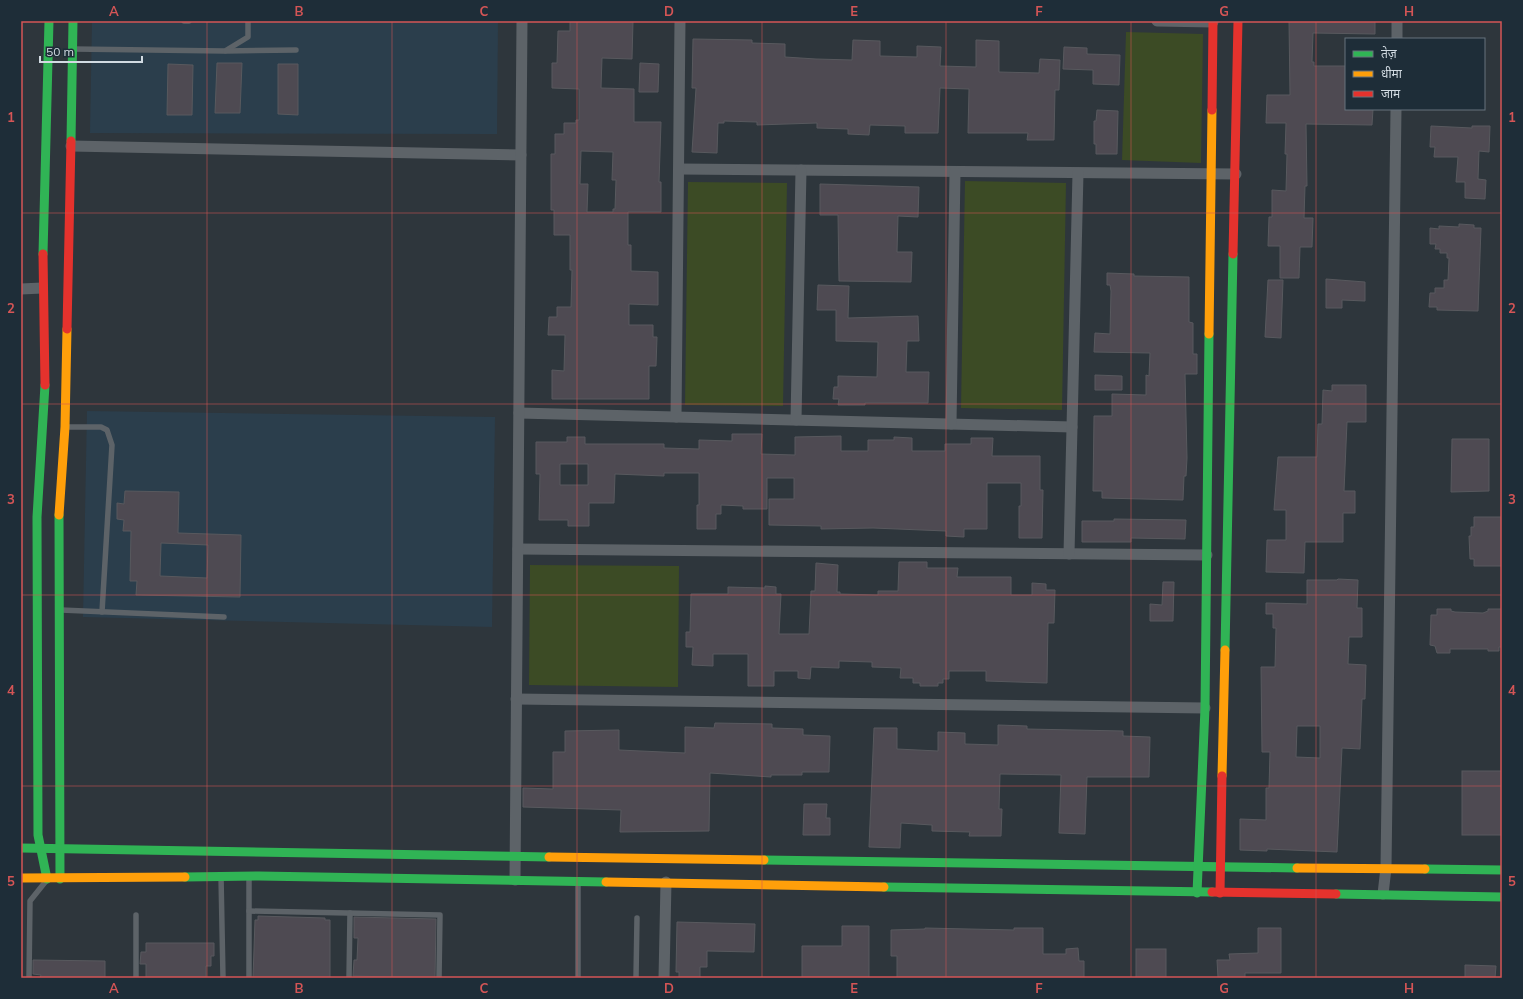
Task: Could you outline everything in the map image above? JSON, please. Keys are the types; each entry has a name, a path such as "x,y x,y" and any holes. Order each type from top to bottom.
{"street":[{"path":"47,879 39,848 38,835 37,517 45,393 42,288 49,21"},
{"path":"60,879 58,848 60,610 59,518 65,427 73,21"},
{"path":"515,880 522,21"},
{"path":"676,417 680,21"},
{"path":"1157,21 1213,21 1205,708 1197,893"},
{"path":"1220,893 1238,21"},
{"path":"1397,21 1397,38"},
{"path":"1383,894 1386,868 1396,110"},
{"path":"71,146 521,155"},
{"path":"679,169 1236,174"},
{"path":"796,420 801,170"},
{"path":"951,424 955,172"},
{"path":"1069,554 1078,173"},
{"path":"21,289 42,288"},
{"path":"519,413 1072,427"},
{"path":"518,549 1207,555"},
{"path":"516,699 1205,708"},
{"path":"21,848 1044,865 1198,865 1502,870"},
{"path":"21,878 60,879 249,876 578,880 1197,893 1383,894 1502,897"},
{"path":"664,978 666,882"}],"lane":[{"path":"184,21 189,21"},
{"path":"225,51 248,37 248,21"},
{"path":"73,49 225,51 296,50"},
{"path":"65,427 101,427 107,430 112,445 102,612"},
{"path":"60,610 224,617"},
{"path":"221,876 223,978"},
{"path":"249,876 249,978"},
{"path":"29,978 30,900 47,879"},
{"path":"578,880 578,978"},
{"path":"249,911 440,915 439,978"},
{"path":"349,978 350,913"},
{"path":"136,915 136,978"},
{"path":"636,978 637,918"}],"shaded area":[{"path":"92,21 498,21 497,134 90,133"},
{"path":"87,411 495,417 492,627 83,617"}],"green space":[{"path":"1126,32 1203,34 1201,163 1122,160"},
{"path":"965,181 1066,183 1062,410 961,408"},
{"path":"688,182 787,183 783,406 685,405"},
{"path":"530,565 679,566 678,687 529,685"}],"building":[{"path":"570,21 633,21 632,59 602,58 601,88 634,89 634,122 661,122 659,182 661,182 661,212 628,212 628,245 631,245 631,271 658,272 658,305 629,304 629,325 653,325 653,337 657,337 656,366 649,366 649,399 552,399 552,370 564,371 565,335 548,335 549,317 557,317 557,307 571,307 572,270 570,270 570,235 554,235 554,210 551,210 551,154 555,154 555,134 564,134 564,123 576,123 576,120 579,120 579,89 552,88 552,63 557,63 558,31 570,31","holes":["581,151 613,152 612,180 616,180 615,209 613,209 613,212 587,212 588,184 580,184"]},
{"path":"1289,21 1375,21 1375,34 1313,33 1312,62 1314,62 1314,66 1345,66 1345,110 1373,110 1372,125 1306,124 1307,186 1305,186 1304,218 1313,218 1312,247 1300,247 1299,278 1280,278 1280,246 1268,246 1269,217 1272,217 1272,190 1286,191 1286,123 1266,123 1267,95 1290,95"},
{"path":"693,39 752,40 752,43 785,44 785,57 816,59 852,60 853,40 880,41 880,56 917,57 917,46 941,47 940,66 976,67 976,40 999,41 999,72 1039,73 1040,59 1060,60 1059,90 1055,90 1054,140 1027,140 1028,133 968,133 969,89 940,88 938,133 905,133 905,126 870,125 869,135 848,134 848,129 817,128 817,123 757,125 757,122 724,121 724,123 718,123 717,153 692,152 696,88 692,88"},
{"path":"1064,47 1087,48 1087,54 1120,55 1119,85 1093,84 1093,70 1063,69"},
{"path":"217,63 242,63 240,113 215,113"},
{"path":"640,63 659,64 658,92 639,92"},
{"path":"168,64 193,65 192,115 167,115"},
{"path":"278,64 298,64 298,115 278,114"},
{"path":"1097,110 1118,111 1117,154 1096,154 1096,144 1094,144 1094,121 1096,121"},
{"path":"1431,126 1472,128 1472,126 1490,126 1489,152 1479,151 1478,179 1486,180 1485,199 1465,198 1465,182 1456,182 1458,157 1434,157 1435,147 1430,147"},
{"path":"820,184 919,187 918,217 898,216 897,252 912,252 911,282 839,281 838,215 820,215"},
{"path":"1459,224 1474,225 1474,228 1481,228 1478,311 1437,310 1437,307 1429,307 1430,293 1435,293 1435,288 1444,288 1444,280 1448,280 1449,258 1447,258 1447,253 1440,253 1440,249 1435,249 1436,244 1430,244 1430,228 1439,229 1439,226 1459,227"},
{"path":"1107,273 1134,274 1134,276 1189,277 1189,322 1193,323 1193,354 1197,354 1197,374 1185,374 1187,458 1186,476 1184,476 1183,500 1102,498 1102,491 1093,491 1094,416 1112,416 1112,394 1146,395 1146,375 1149,376 1150,353 1094,352 1095,333 1110,334 1111,291 1110,285 1107,285"},
{"path":"1326,279 1365,282 1365,301 1342,300 1342,308 1326,308"},
{"path":"1268,280 1283,280 1281,338 1265,337"},
{"path":"818,285 849,286 848,318 918,316 919,341 907,341 906,372 929,372 928,403 865,403 865,405 838,405 839,399 833,399 834,387 838,387 838,376 877,377 878,342 836,341 836,310 817,310"},
{"path":"1095,375 1122,376 1122,390 1095,390"},
{"path":"1332,385 1366,385 1366,422 1347,422 1344,491 1355,491 1355,513 1343,513 1343,542 1305,542 1304,573 1266,572 1267,540 1286,540 1286,510 1274,510 1278,457 1317,457 1318,424 1322,424 1323,390 1332,391"},
{"path":"732,434 762,434 761,454 795,455 795,437 841,436 841,451 868,451 868,440 894,440 894,437 912,438 912,451 945,451 945,444 971,444 971,438 993,438 992,456 1040,456 1040,490 1043,490 1042,538 1019,538 1021,483 987,483 987,529 964,529 964,537 946,536 946,531 873,528 821,529 821,526 769,525 769,499 794,499 794,478 767,478 767,509 743,509 743,506 721,505 721,514 716,514 716,529 697,529 699,473 664,473 664,476 615,474 614,503 589,503 589,526 568,526 568,520 539,520 540,474 536,474 536,442 567,442 567,437 585,437 585,444 664,444 664,448 699,449 699,440 732,441","holes":["560,464 588,464 588,485 560,485"]},
{"path":"1452,439 1489,439 1489,491 1451,492"},
{"path":"125,491 179,492 178,533 241,535 240,597 136,595 137,581 130,581 131,531 123,531 124,520 117,519 117,503 124,504","holes":["161,543 208,545 207,578 160,576"]},
{"path":"1474,517 1501,517 1502,566 1474,566 1474,559 1470,559 1469,536 1471,536 1471,527 1474,527"},
{"path":"1114,519 1186,520 1185,539 1131,538 1131,542 1082,542 1082,521 1114,521"},
{"path":"899,562 927,562 927,568 958,568 957,577 1011,577 1011,595 1032,595 1032,583 1046,584 1046,590 1055,590 1054,623 1048,623 1047,683 986,681 986,671 949,671 949,679 943,679 943,683 938,683 938,686 920,686 920,683 913,683 913,678 900,678 901,668 872,667 872,662 839,661 839,668 811,667 810,679 798,678 798,671 774,671 774,686 748,686 748,654 713,654 713,666 692,665 693,647 686,647 686,632 690,632 691,594 728,594 728,587 776,587 776,594 781,594 779,634 809,634 811,591 815,591 816,563 838,565 837,592 840,592 840,594 878,595 878,591 898,591"},
{"path":"1307,580 1358,580 1357,608 1362,608 1362,637 1349,637 1348,664 1366,665 1365,699 1362,699 1360,749 1342,748 1337,852 1267,849 1267,851 1240,850 1240,819 1266,820 1266,788 1269,788 1270,752 1262,752 1261,667 1275,667 1276,628 1273,628 1273,614 1266,614 1266,603 1307,604","holes":["1297,726 1320,726 1320,758 1296,757"]},
{"path":"1163,582 1174,582 1173,621 1150,621 1150,604 1162,605"},
{"path":"1437,609 1451,609 1451,611 1455,612 1483,613 1488,611 1488,609 1502,609 1502,647 1499,647 1499,651 1488,651 1488,649 1450,649 1450,653 1437,653 1435,646 1430,645 1431,615 1437,615"},
{"path":"715,723 772,724 772,728 803,729 803,735 830,736 829,772 802,772 802,775 771,775 771,777 710,773 709,831 620,832 621,810 523,807 523,788 553,789 553,752 565,752 565,731 619,730 619,750 685,753 685,727 714,728"},
{"path":"998,725 1027,726 1027,729 1123,731 1123,736 1150,737 1149,777 1087,777 1085,834 1059,833 1061,775 1000,774 999,809 1002,809 1001,836 969,836 970,832 932,831 932,825 901,823 900,848 869,847 874,728 897,728 897,749 938,751 938,732 965,733 965,744 998,745"},
{"path":"1462,771 1502,771 1502,835 1462,835"},
{"path":"804,804 827,804 826,818 830,818 830,835 803,835"},
{"path":"258,916 325,918 325,920 330,920 330,978 253,978 255,920 258,920"},
{"path":"354,917 436,919 435,978 353,976 354,960 357,960 358,938 354,938"},
{"path":"677,922 755,924 754,952 707,951 707,967 700,967 700,978 679,978 679,972 676,972"},
{"path":"842,926 869,926 869,978 802,978 802,946 842,946"},
{"path":"925,928 1014,930 1014,928 1043,928 1043,954 1066,954 1066,949 1078,948 1079,961 1084,961 1084,978 897,978 897,956 891,956 891,930"},
{"path":"1258,928 1281,928 1281,973 1245,973 1245,978 1218,978 1217,960 1230,960 1229,954 1258,953"},
{"path":"146,943 214,943 214,956 211,956 211,966 206,966 206,978 146,978 146,964 140,964 141,952 146,952"},
{"path":"1136,949 1166,949 1166,978 1136,978"},
{"path":"33,960 105,961 105,978 40,978 41,975 33,974"},
{"path":"1465,965 1496,966 1495,978 1465,978"}],"traffic: fast":[{"path":"43,254 49,21"},
{"path":"71,141 73,21"},
{"path":"1225,650 1233,254"},
{"path":"1197,893 1205,708 1209,334"},
{"path":"45,385 37,517 38,835 47,879"},
{"path":"59,515 60,879"},
{"path":"21,848 549,857"},
{"path":"764,860 1297,868"},
{"path":"1425,869 1502,870"},
{"path":"185,877 259,876 606,882"},
{"path":"884,887 1212,892"},
{"path":"1336,894 1502,897"}],"traffic: slow":[{"path":"1209,334 1212,110"},
{"path":"59,515 65,427 67,329"},
{"path":"1222,776 1225,650"},
{"path":"549,857 764,860"},
{"path":"1297,868 1425,869"},
{"path":"21,878 185,877"},
{"path":"606,882 884,887"}],"traffic: jam":[{"path":"1212,110 1213,21"},
{"path":"1233,254 1238,21"},
{"path":"67,329 71,141"},
{"path":"43,254 45,385"},
{"path":"1220,893 1222,776"},
{"path":"1212,892 1336,894"}]}
